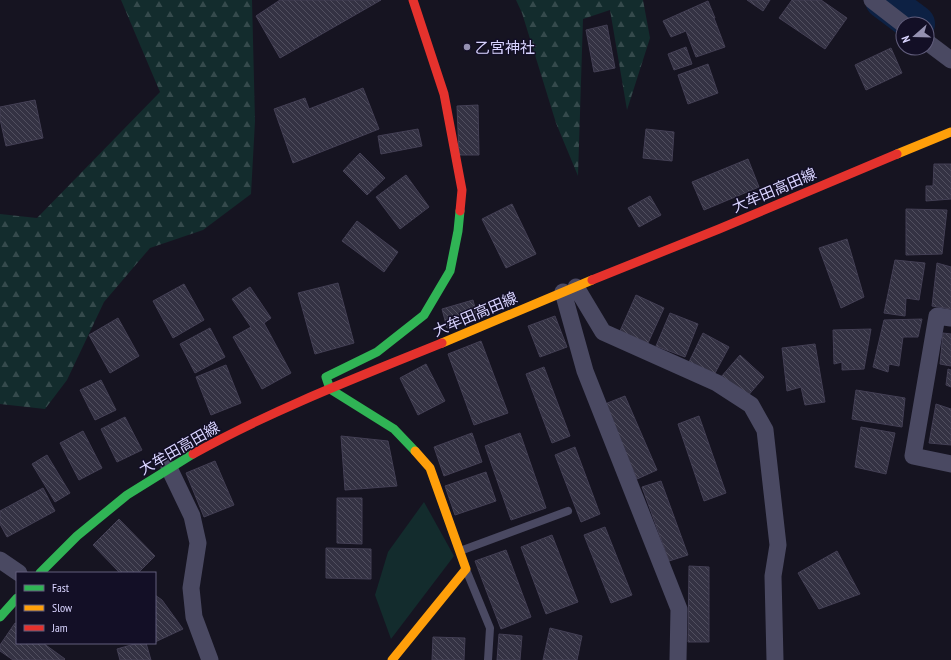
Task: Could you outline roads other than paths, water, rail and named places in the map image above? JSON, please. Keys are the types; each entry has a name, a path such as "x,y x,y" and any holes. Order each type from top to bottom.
{"main road":[{"path":"392,660 466,569 430,468 394,429 330,389 326,377 377,352 424,315 450,271 458,231 462,190 444,94 413,0"},
{"name":"大牟田高田線","path":"41,572 82,531 127,495 168,468 222,438 330,389 951,132"},
{"path":"0,617 16,599"}],"street":[{"path":"872,0 895,18"},
{"path":"935,48 951,60"},
{"path":"570,289 585,371 679,609 678,660"},
{"path":"570,289 603,332 717,384 751,405 765,430 778,545 773,576 775,660"},
{"path":"951,318 937,316 913,456 951,464"},
{"path":"168,468 194,523 198,543 191,588 194,617 210,660"},
{"path":"0,560 18,572"}],"lane":[{"path":"460,552 568,511"},
{"path":"466,569 490,628 488,660"}],"waterway":[{"path":"884,0 905,16"}],"place":[{"name":"乙宮神社","path":"467,47"}]}
